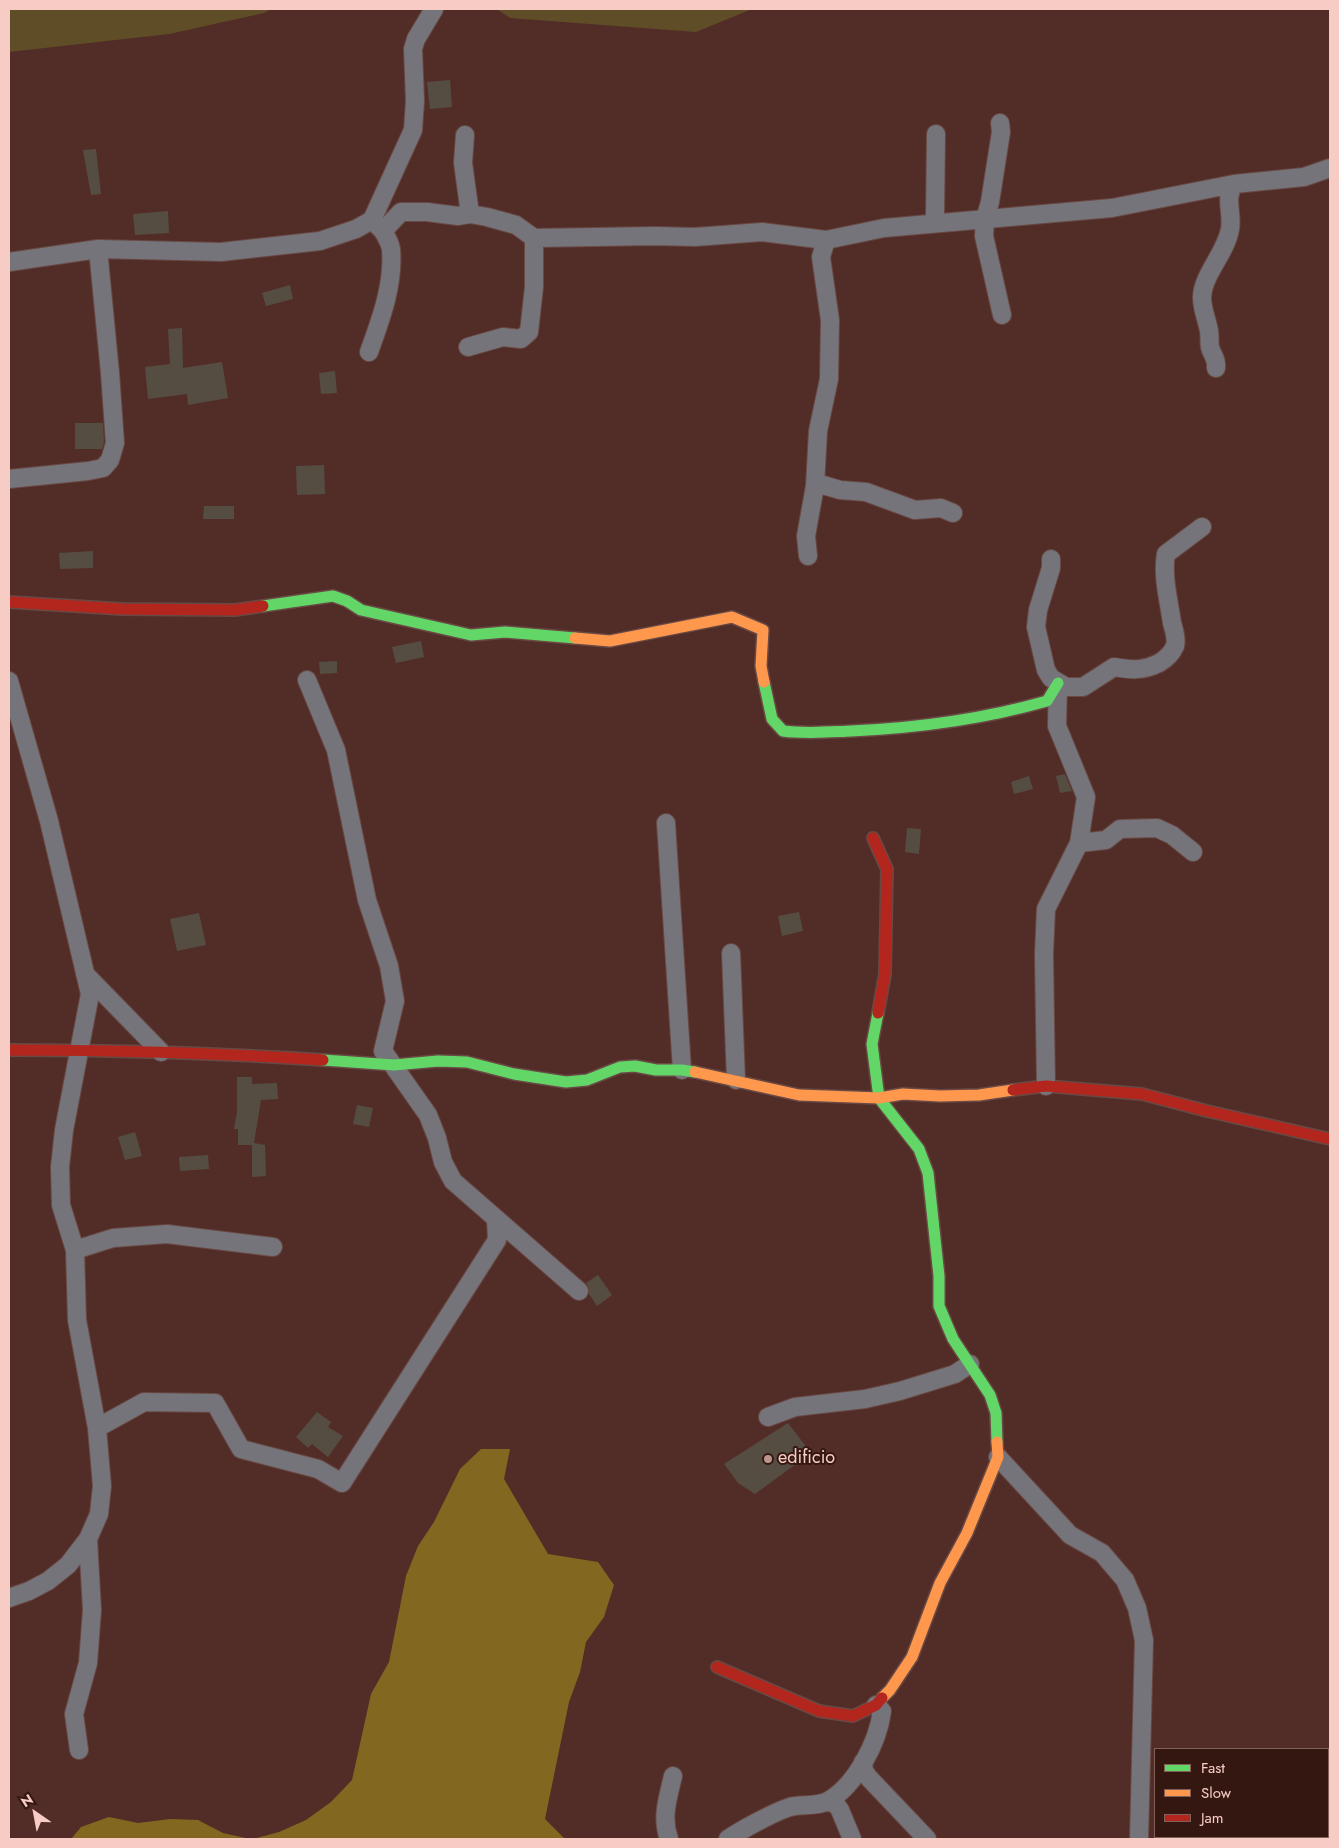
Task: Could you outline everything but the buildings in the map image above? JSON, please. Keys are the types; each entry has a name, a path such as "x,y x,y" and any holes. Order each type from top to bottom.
{"street":[{"path":"378,225 413,130 415,101 413,49 416,39 434,9"},
{"path":"1000,123 1001,132 990,202 984,219 984,236 1002,314"},
{"path":"936,134 935,215 938,223"},
{"path":"465,135 463,163 470,214"},
{"path":"9,262 98,249 231,251 320,241 356,229 378,225 401,212 426,212 458,216 470,214 516,225 534,238 695,237 762,232 826,240 884,228 1038,216 1112,208 1234,184 1304,177 1330,168"},
{"path":"1216,368 1216,360 1210,348 1209,330 1203,313 1202,294 1208,277 1222,254 1230,228 1228,200 1229,192 1234,184"},
{"path":"369,352 382,319 390,283 391,247 378,225"},
{"path":"468,347 503,337 521,339 529,332 534,287 534,238"},
{"path":"808,556 806,536 815,486 818,432 830,379 830,320 821,257 826,240"},
{"path":"9,479 88,471 103,468 110,460 115,443 98,249"},
{"path":"815,486 823,485 840,490 866,492 915,510 941,508 953,513"},
{"path":"1051,559 1051,568 1038,610 1036,627 1046,670 1051,678 1058,683 1066,686 1083,687 1114,667 1131,670 1149,668 1165,660 1171,653 1175,645 1167,590 1166,554 1202,527"},
{"path":"9,602 122,608 235,610 334,596 347,600 361,610 471,634 506,632 610,641 732,617 764,630 761,666 772,719 783,732 801,733 888,729 1004,713 1047,701 1058,683"},
{"path":"307,680 336,750 367,900 389,966 395,1001 383,1051 428,1115 437,1138 443,1162 453,1181 579,1291"},
{"path":"9,681 49,821 90,994 64,1130 60,1167 61,1205 75,1250 77,1320 97,1428 102,1486 99,1514 88,1539 68,1565 48,1581 29,1591 9,1598"},
{"path":"1046,1086 1044,954 1046,910 1079,843 1086,797 1057,726 1058,683"},
{"path":"666,823 682,1070"},
{"path":"1079,843 1106,840 1120,829 1157,828 1172,836 1193,852"},
{"path":"717,1668 819,1711 853,1716 876,1705 890,1690 912,1657 940,1583 967,1533 998,1457 996,1413 990,1396 952,1339 939,1306 939,1276 928,1172 920,1149 878,1098 872,1044 885,974 887,869 873,838"},
{"path":"731,953 736,1080"},
{"path":"85,974 161,1052"},
{"path":"9,1050 245,1055 394,1065 438,1061 468,1062 514,1074 566,1082 587,1080 620,1068 635,1066 656,1070 682,1070 736,1080 799,1095 878,1098 903,1094 940,1096 979,1095 1046,1086 1142,1094 1330,1139"},
{"path":"97,1428 144,1402 215,1403 241,1448 318,1469 342,1483 497,1240 496,1219"},
{"path":"75,1250 113,1238 167,1234 273,1247"},
{"path":"768,1417 795,1407 864,1399 900,1391 954,1374 970,1364"},
{"path":"998,1457 1070,1535 1102,1553 1125,1580 1137,1608 1144,1640 1139,1839"},
{"path":"79,1750 74,1714 88,1663 92,1610 88,1539"},
{"path":"826,1802 848,1785 863,1762 880,1729 882,1711 876,1705"},
{"path":"863,1762 864,1771 869,1778 927,1839"},
{"path":"669,1839 665,1829 664,1811 674,1776"},
{"path":"728,1839 737,1832 789,1807 826,1802 835,1803 840,1810 852,1839"}],"shaded area":[{"path":"9,9 271,9 264,13 169,34 9,52"},
{"path":"497,9 752,9 696,32 510,18"},
{"path":"481,1449 510,1449 504,1479 548,1554 598,1562 614,1585 604,1617 586,1642 580,1672 569,1702 545,1819 565,1839 253,1839 279,1832 306,1820 331,1802 352,1780 371,1694 389,1662 406,1576 418,1546 434,1522 460,1469"},
{"path":"109,1817 138,1823 170,1819 198,1820 223,1833 250,1839 71,1839 81,1827"}],"traffic: fast":[{"path":"263,606 333,596 347,601 361,610 471,635 505,632 575,638"},
{"path":"764,682 772,719 783,731 809,733 901,728 975,718 1047,701 1058,683"},
{"path":"878,1013 872,1044 879,1098 919,1149 928,1173 939,1276 939,1306 953,1339 990,1395 996,1413 997,1442"},
{"path":"323,1060 394,1065 438,1061 467,1062 514,1074 566,1082 587,1080 620,1067 635,1066 656,1070 695,1072"}],"traffic: slow":[{"path":"575,638 610,641 732,617 763,630 761,666 764,682"},
{"path":"695,1072 799,1095 879,1098 903,1094 940,1096 979,1095 1013,1090"},
{"path":"882,1698 890,1690 912,1657 940,1583 967,1533 998,1457 997,1442"}],"traffic: jam":[{"path":"9,602 122,609 235,610 263,606"},
{"path":"873,838 887,869 885,974 878,1013"},
{"path":"9,1050 166,1052 323,1060"},
{"path":"1013,1090 1046,1086 1142,1094 1330,1139"},
{"path":"717,1667 819,1711 853,1716 876,1705 882,1698"}],"place":[{"name":"edificio","path":"768,1459"}]}
